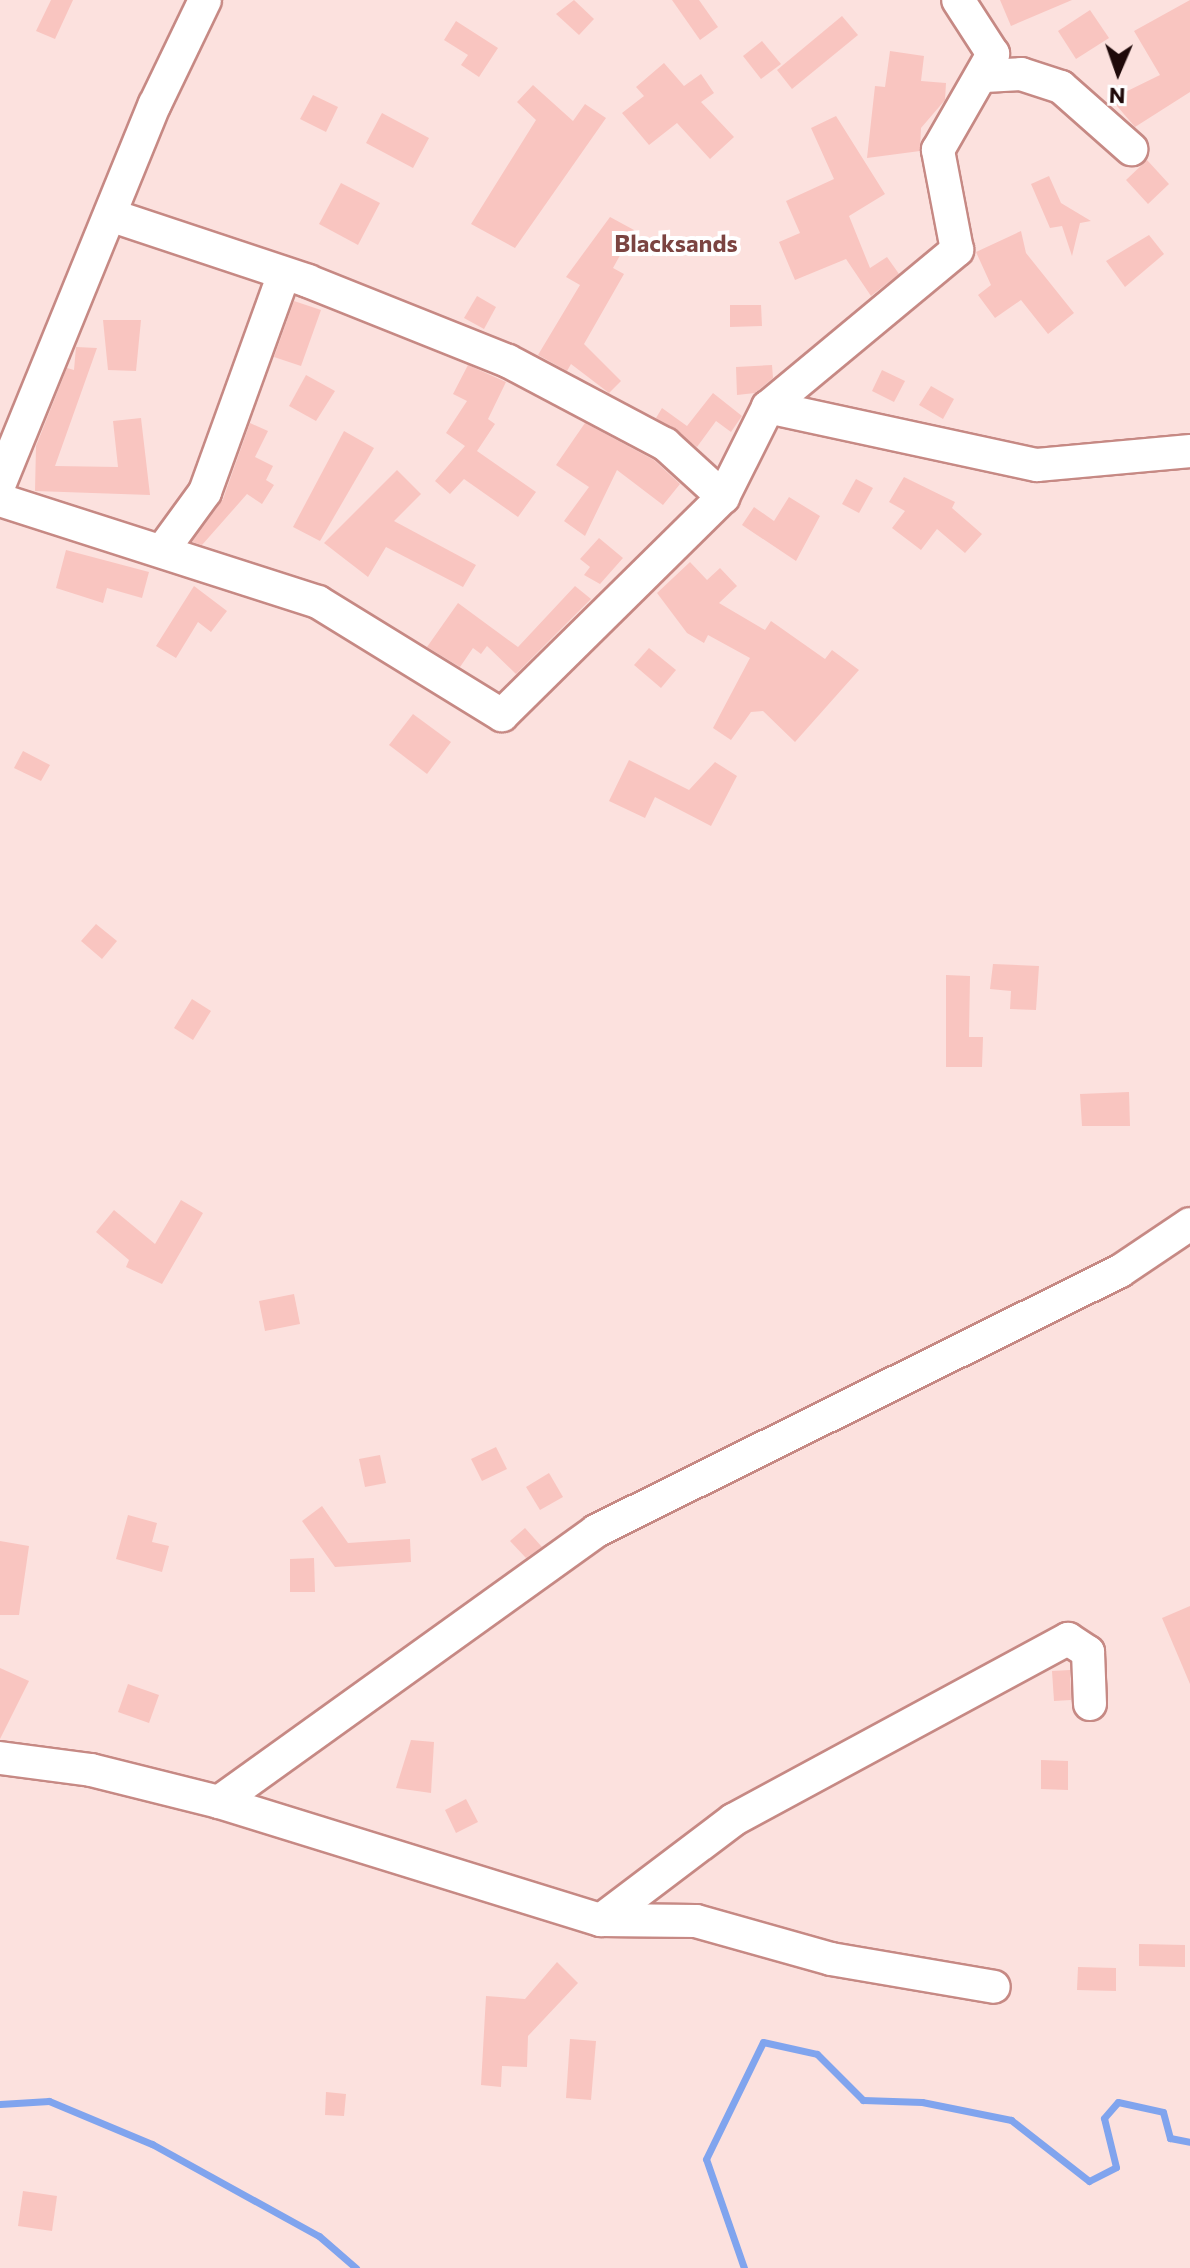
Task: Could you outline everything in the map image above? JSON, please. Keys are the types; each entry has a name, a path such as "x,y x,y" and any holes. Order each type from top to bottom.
{"street":[{"path":"4,463 205,0"},
{"path":"0,500 36,517 162,551 318,602 502,715 723,497 768,407 957,250 938,150 985,76 993,54 958,0"},
{"path":"985,76 1021,74 1061,87 1131,149"},
{"path":"110,215 422,325 605,407 665,444 723,497"},
{"path":"162,551 205,492 284,274"},
{"path":"768,407 1037,465 1190,451"},
{"path":"219,1802 596,1531 1120,1271 1190,1224"},
{"path":"601,1920 733,1820 1068,1639 1088,1652 1090,1704"},
{"path":"0,1758 91,1770 219,1802 601,1920 696,1921 831,1959 994,1987"}],"building":[{"path":"51,0 73,0 55,39 36,31"},
{"path":"574,0 594,19 579,35 556,14"},
{"path":"672,0 699,0 718,27 700,40"},
{"path":"1000,0 1072,0 1011,26"},
{"path":"1190,0 1190,92 1135,127 1111,99 1160,75 1134,31"},
{"path":"1090,10 1109,38 1076,59 1058,31"},
{"path":"842,16 858,35 792,89 777,70"},
{"path":"456,21 498,48 479,77 461,65 468,55 444,40"},
{"path":"762,41 781,64 761,79 743,56"},
{"path":"890,51 924,56 921,81 946,83 945,100 921,128 920,151 867,158 875,86 885,87"},
{"path":"664,63 684,86 701,74 714,93 701,102 734,137 710,159 677,123 649,145 622,113 644,96 636,87"},
{"path":"533,85 573,121 585,104 606,118 515,248 471,224 536,120 517,102"},
{"path":"313,95 338,107 326,132 300,119"},
{"path":"382,113 429,138 413,168 366,143"},
{"path":"836,116 885,194 849,216 870,268 887,257 899,274 871,296 846,259 795,280 779,242 800,233 786,201 834,179 811,128"},
{"path":"1147,160 1169,184 1148,204 1126,180"},
{"path":"1049,176 1061,203 1091,221 1080,223 1072,256 1062,226 1050,228 1031,184"},
{"path":"341,183 380,203 358,245 319,224"},
{"path":"610,217 634,230 613,268 624,274 584,344 621,381 609,393 571,364 567,371 538,355 580,285 566,277"},
{"path":"1021,231 1026,253 1074,313 1048,334 1021,300 995,318 978,295 991,285 976,252"},
{"path":"1149,235 1164,254 1125,287 1106,261"},
{"path":"477,296 496,307 484,329 464,318"},
{"path":"294,301 321,310 301,366 274,357"},
{"path":"730,305 761,305 762,326 730,327"},
{"path":"103,320 141,320 136,371 108,370"},
{"path":"76,347 97,348 55,466 118,467 113,421 141,418 150,495 35,491 36,446 67,368 74,370"},
{"path":"468,365 506,382 488,419 495,424 477,451 536,492 518,517 464,479 450,494 435,481 465,446 446,433 467,401 453,394"},
{"path":"772,365 773,378 755,393 737,395 736,367"},
{"path":"882,370 905,381 894,402 872,391"},
{"path":"306,375 335,391 316,421 289,406"},
{"path":"931,386 954,399 943,419 919,405"},
{"path":"713,393 742,416 731,432 716,421 697,447 656,418 662,408 687,426"},
{"path":"250,423 268,431 255,457 273,466 266,480 274,485 262,504 247,494 202,545 192,542 223,499"},
{"path":"585,423 654,460 680,484 663,505 617,470 585,536 564,521 589,487 556,465"},
{"path":"344,431 374,448 320,541 293,527"},
{"path":"397,470 421,494 394,521 476,565 463,587 386,547 368,577 324,543"},
{"path":"904,477 955,502 952,508 982,534 965,553 937,529 921,550 892,528 905,511 889,502"},
{"path":"856,479 873,488 859,513 842,504"},
{"path":"789,497 820,516 796,561 742,525 754,507 774,521"},
{"path":"599,538 623,558 600,584 584,575 590,567 580,559"},
{"path":"66,550 149,572 142,598 107,588 103,603 56,588"},
{"path":"690,562 707,580 720,568 737,586 719,603 765,630 771,621 825,659 832,650 859,670 795,742 763,711 751,712 731,740 713,728 750,658 708,635 704,643 687,633 657,593"},
{"path":"194,586 227,611 211,632 198,622 176,658 156,646"},
{"path":"575,586 591,599 516,674 487,646 481,654 473,648 460,667 427,647 458,603 518,647"},
{"path":"649,648 676,670 661,688 634,665"},
{"path":"413,714 451,742 427,774 389,745"},
{"path":"23,751 50,765 41,781 14,768"},
{"path":"629,760 689,790 715,762 737,776 711,826 655,797 645,818 609,801"},
{"path":"96,924 117,941 102,959 81,941"},
{"path":"993,964 1039,966 1036,1010 1010,1009 1011,991 990,989"},
{"path":"946,975 970,976 969,1037 983,1037 982,1067 946,1067"},
{"path":"192,999 211,1011 193,1040 174,1028"},
{"path":"1129,1092 1130,1126 1082,1126 1080,1094"},
{"path":"181,1200 203,1213 162,1284 126,1267 129,1260 96,1232 114,1210 155,1244"},
{"path":"294,1294 300,1324 265,1331 259,1301"},
{"path":"496,1447 507,1469 482,1481 471,1459"},
{"path":"380,1455 386,1483 365,1487 359,1459"},
{"path":"549,1473 563,1497 540,1510 526,1487"},
{"path":"322,1506 348,1543 410,1539 411,1562 335,1567 302,1521"},
{"path":"128,1515 157,1523 152,1542 169,1546 162,1572 116,1559"},
{"path":"525,1528 542,1547 526,1558 510,1541"},
{"path":"0,1541 29,1546 19,1615 0,1615"},
{"path":"314,1558 315,1592 290,1592 290,1559"},
{"path":"1190,1606 1190,1684 1162,1618"},
{"path":"0,1668 29,1681 0,1739"},
{"path":"1070,1670 1071,1700 1054,1701 1052,1671"},
{"path":"128,1684 159,1695 149,1723 118,1712"},
{"path":"411,1740 434,1742 431,1793 396,1788"},
{"path":"1041,1760 1068,1761 1068,1790 1041,1789"},
{"path":"466,1799 478,1822 456,1833 445,1810"},
{"path":"1139,1944 1185,1945 1185,1967 1139,1966"},
{"path":"557,1962 578,1983 528,2036 527,2067 502,2066 501,2087 481,2085 486,1996 525,1999"},
{"path":"1078,1967 1116,1968 1116,1991 1077,1990"},
{"path":"570,2039 596,2041 591,2100 566,2098"},
{"path":"326,2092 346,2094 344,2116 325,2115"},
{"path":"23,2191 57,2196 52,2231 18,2226"}],"waterway":[{"path":"744,2268 706,2159 763,2042 817,2054 863,2100 922,2102 1011,2120 1089,2181 1116,2167 1104,2118 1118,2102 1163,2112 1170,2138 1190,2142"},
{"path":"0,2104 49,2101 152,2144 319,2236 356,2268"}],"district":[{"name":"Blacksands","path":"676,243"}]}
